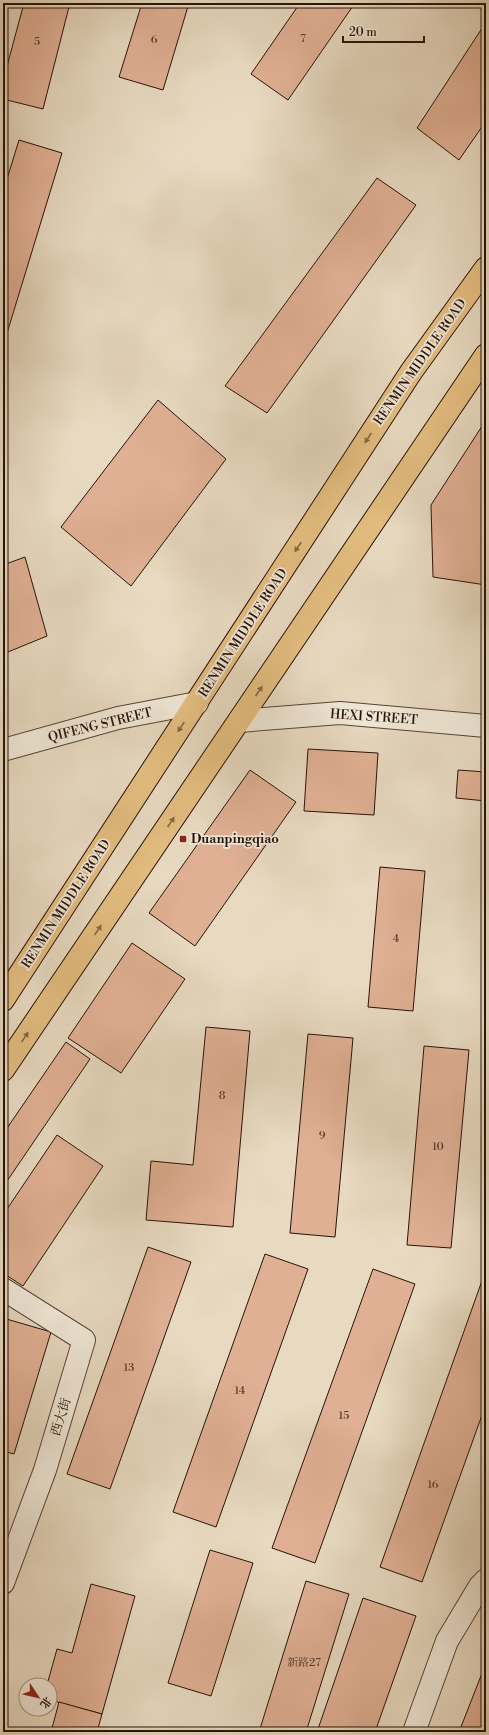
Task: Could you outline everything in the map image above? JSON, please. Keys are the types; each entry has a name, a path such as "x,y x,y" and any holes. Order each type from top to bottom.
{"main road":[{"name":"RENMIN MIDDLE ROAD","path":"3,1000 411,372 486,268"},
{"path":"3,1070 486,355"}],"street":[{"name":"QIFENG STREET","path":"3,750 118,718 197,703"},
{"name":"HEXI STREET","path":"239,721 340,713 486,726"},
{"name":"西大街","path":"3,1289 84,1340 45,1470 3,1583"},
{"path":"414,1732 447,1641 480,1586 486,1580"}],"building":[{"path":"24,3 70,3 43,109 3,99 3,81"},
{"path":"142,3 189,3 163,90 119,77"},
{"path":"300,3 355,3 288,100 251,74"},
{"path":"486,22 486,121 459,160 417,128"},
{"path":"19,140 62,153 4,343 3,192"},
{"path":"377,178 416,205 267,413 225,386"},
{"path":"158,400 226,459 131,586 61,527"},
{"path":"486,420 486,585 433,577 431,505"},
{"path":"25,557 47,636 3,654 3,565"},
{"path":"308,749 378,753 374,815 304,811"},
{"path":"250,770 296,802 195,946 149,913"},
{"path":"458,770 486,772 486,801 456,798"},
{"path":"380,867 425,871 413,1011 368,1007"},
{"path":"132,943 185,979 121,1073 68,1038"},
{"path":"206,1027 250,1031 233,1227 146,1220 151,1161 193,1165"},
{"path":"308,1034 353,1038 335,1237 290,1233"},
{"path":"66,1042 90,1059 3,1187 3,1134"},
{"path":"424,1046 469,1050 451,1248 407,1245"},
{"path":"57,1135 103,1166 23,1286 3,1273 3,1215"},
{"path":"148,1247 191,1262 110,1489 67,1474"},
{"path":"265,1254 308,1269 216,1527 173,1512"},
{"path":"373,1269 415,1284 315,1563 272,1548"},
{"path":"484,1275 486,1276 486,1404 422,1582 380,1567"},
{"path":"3,1318 51,1332 14,1454 3,1451"},
{"path":"210,1550 253,1563 211,1696 168,1683"},
{"path":"306,1581 349,1594 306,1732 259,1732"},
{"path":"91,1584 135,1596 102,1714 58,1702 58,1677 49,1677 57,1649 72,1653"},
{"path":"363,1598 416,1616 375,1732 317,1732"},
{"path":"486,1663 486,1732 459,1732"},
{"path":"59,1702 102,1714 97,1732 51,1732 55,1717 58,1717"}],"place":[{"name":"Duanpingqiao","path":"183,839"}]}
